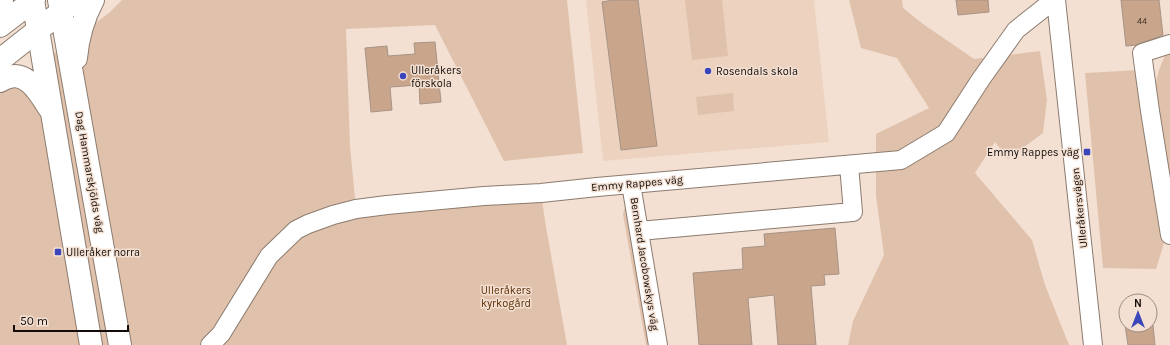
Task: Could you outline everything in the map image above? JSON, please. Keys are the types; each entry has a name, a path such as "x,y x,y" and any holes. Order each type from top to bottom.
{"main road":[{"path":"0,5 2,0"},
{"path":"0,26 33,0 91,345"},
{"path":"73,77 78,36 85,15 93,0"},
{"path":"0,60 38,30 66,4"},
{"name":"Dag Hammarskjölds väg","path":"66,4 73,77 120,345"},
{"path":"0,82 5,78 18,76 29,81 38,90 53,114"}],"street":[{"name":"Emmy Rappes väg","path":"210,345 221,334 269,256 296,230 308,224 356,209 484,196 541,193 901,160 946,134 981,79 1016,30 1055,0"},
{"name":"Ulleråkersvägen","path":"1055,0 1093,345"},
{"path":"1170,44 1142,53 1170,235"},
{"path":"639,232 853,212 849,165"},
{"name":"Bernhard Jacobowskys väg","path":"632,184 658,345"}],"shaded area":[{"name":"Rosendals skola","path":"586,0 814,0 829,142 603,161"}],"green space":[{"name":"Ulleråkers kyrkogård","path":"122,0 567,0 583,153 504,161 435,25 346,29 350,146 356,209 541,193 567,345 0,345 0,93 109,13"},
{"path":"685,0 722,0 728,56 692,60"},
{"path":"849,0 902,0 903,8 923,24 974,59 1040,51 1047,100 1043,133 1008,159 995,142 975,173 1032,240 1045,285 1069,345 848,345 853,321 884,255 876,196 876,134 929,108 897,58 861,48"},
{"path":"1170,42 1170,184 1154,90 1159,70"},
{"path":"1139,70 1165,240 1156,269 1103,268 1085,73"},
{"path":"733,93 734,111 698,115 696,97"},
{"path":"631,184 658,345 646,345 623,214"}],"building":[{"path":"613,0 638,0 657,146 621,150 602,2"},
{"path":"956,0 988,0 989,12 958,15"},
{"path":"1121,0 1159,0 1163,35 1136,45 1126,46"},
{"name":"Ulleråkers förskola","path":"435,42 441,102 420,104 419,85 390,87 392,110 371,112 365,48 387,46 388,56 415,54 414,43"},
{"path":"835,228 839,274 824,275 825,285 811,286 816,345 778,345 774,295 748,298 752,345 699,345 693,273 743,269 742,248 765,246 764,234"},
{"path":"1126,333 1154,333 1155,345 1128,345"}],"place":[{"name":"Rosendals skola","path":"708,71"},
{"name":"Ulleråkers förskola","path":"403,76"},
{"name":"Emmy Rappes väg","path":"1087,152"},
{"name":"Ulleråker norra","path":"58,252"}]}
